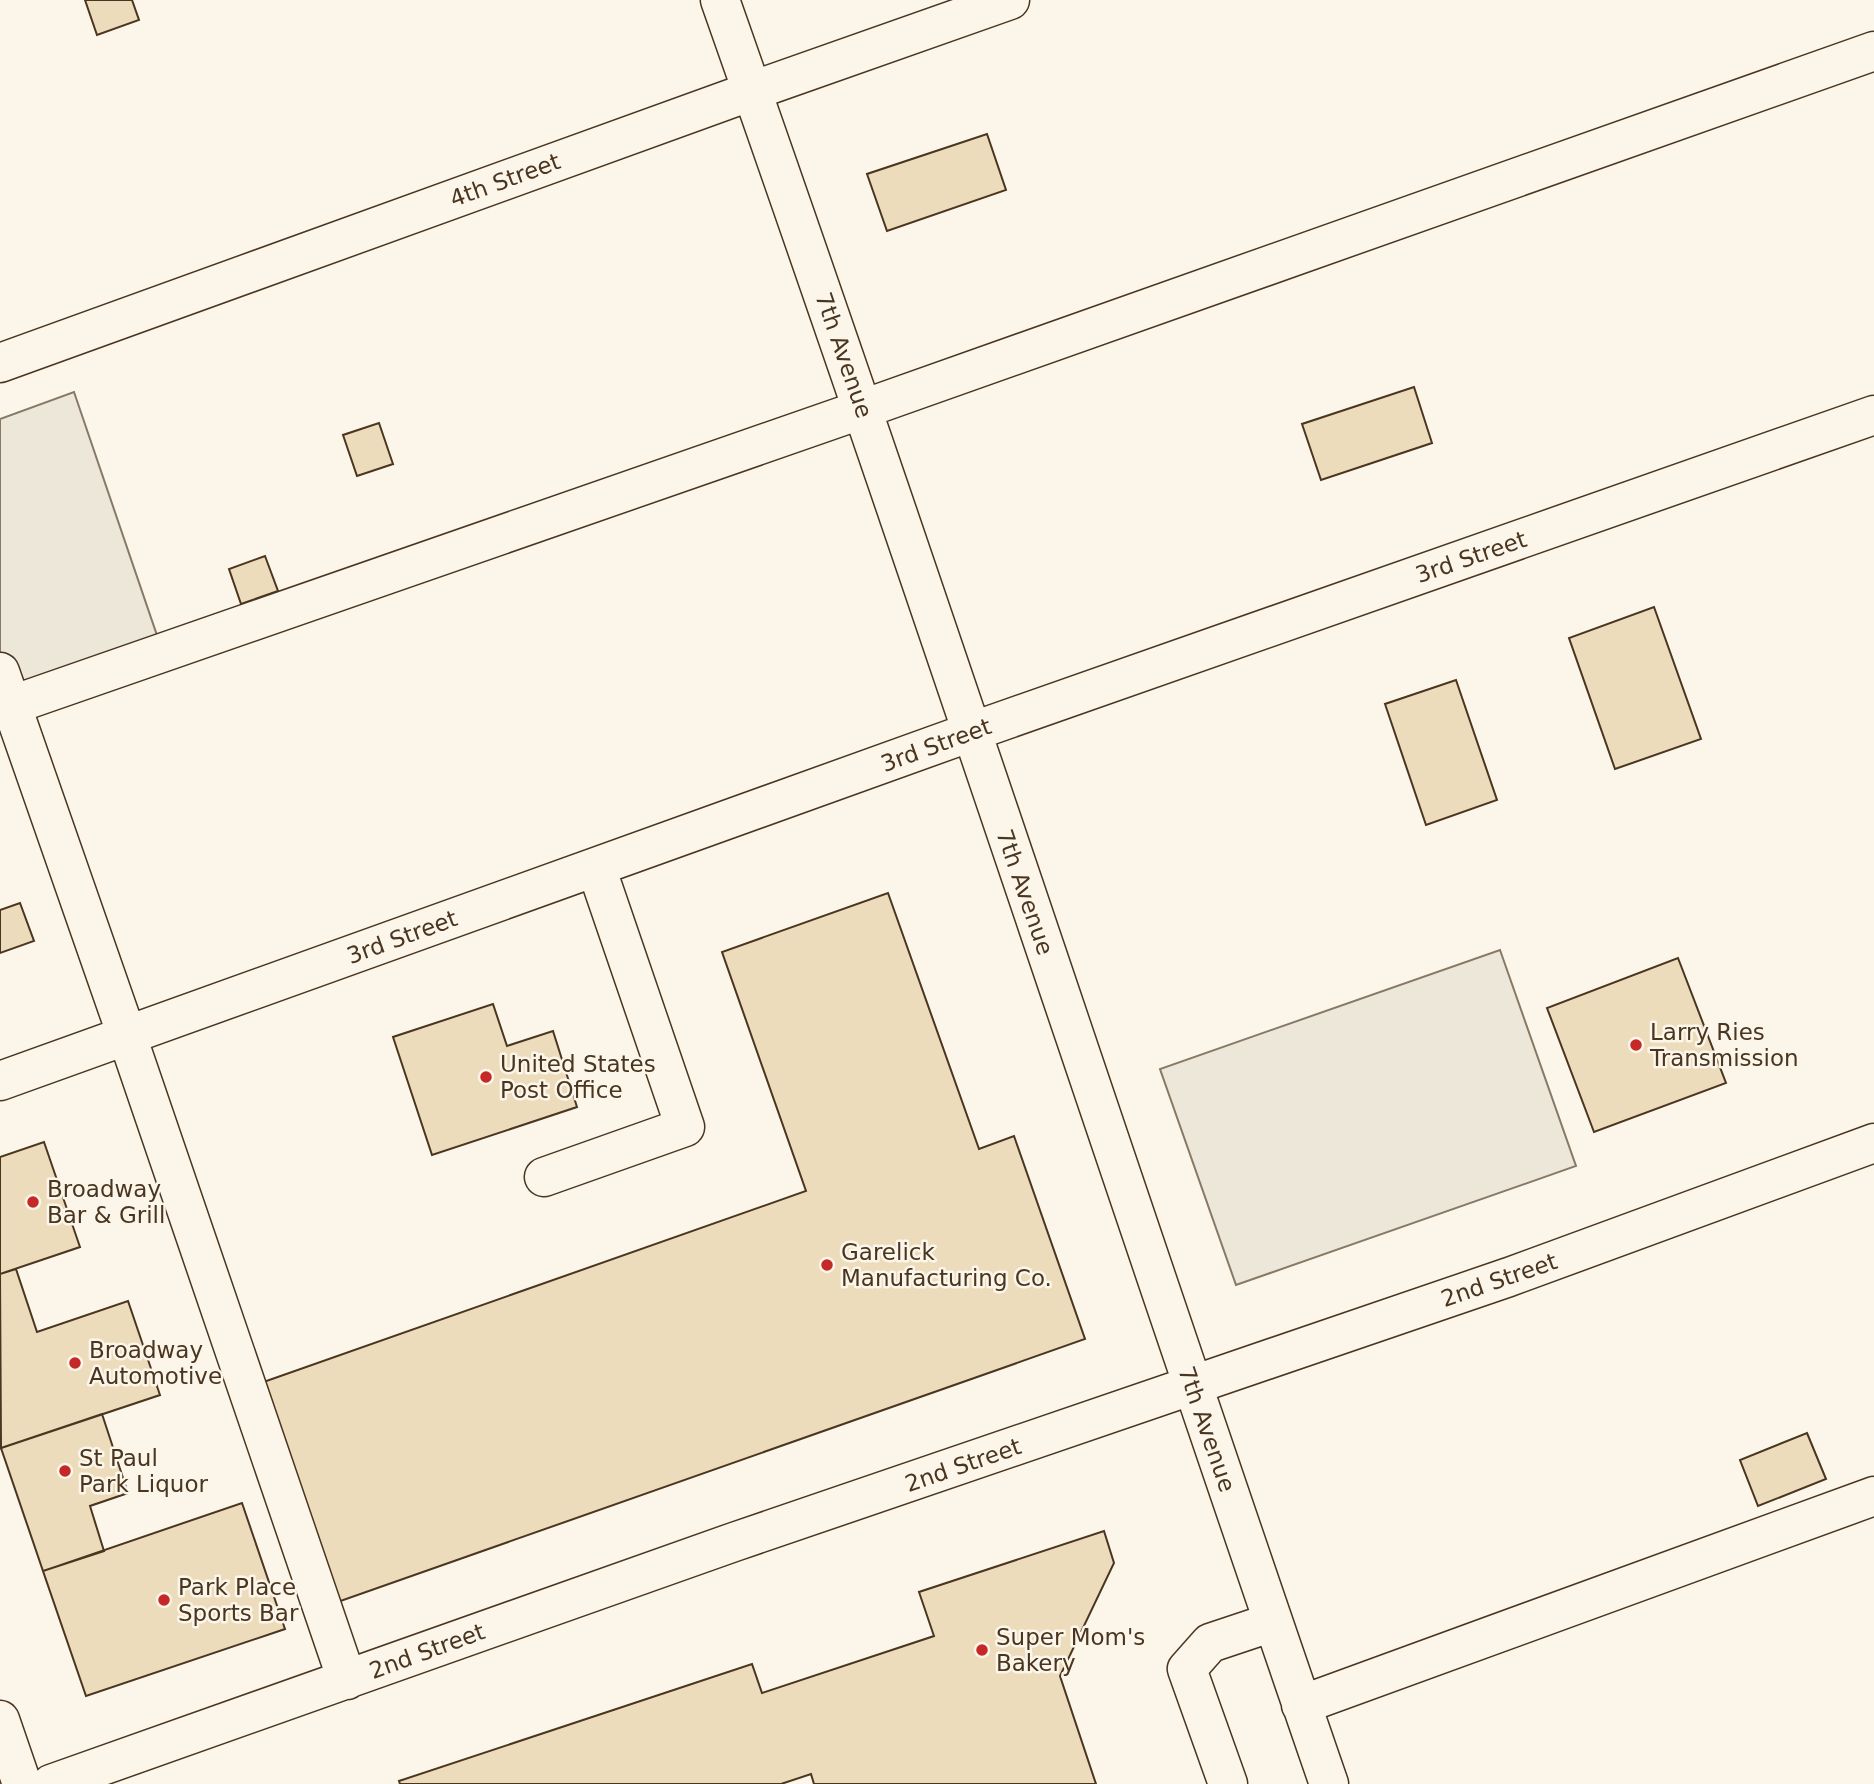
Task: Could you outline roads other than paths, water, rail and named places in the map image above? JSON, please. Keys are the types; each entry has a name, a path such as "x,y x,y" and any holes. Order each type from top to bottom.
{"street":[{"name":"7th Avenue","path":"720,0 863,409 1329,1784"},
{"name":"4th Street","path":"0,363 1010,0"},
{"path":"347,1680 6,689 863,409 1874,51"},
{"name":"3rd Street","path":"0,1081 971,732 1874,415"},
{"path":"544,1177 685,1127 596,867"},
{"name":"2nd Street","path":"51,1784 734,1542 1509,1277 1874,1143"},
{"path":"1301,1705 1874,1496"},
{"path":"1228,1784 1187,1669 1210,1643 1273,1622"},
{"path":"0,1720 22,1784"}],"place":[{"name":"Larry Ries Transmission","path":"1636,1045"},
{"name":"United States Post Office","path":"486,1077"},
{"name":"Broadway Bar & Grill","path":"33,1202"},
{"name":"Garelick Manufacturing Co.","path":"827,1265"},
{"name":"Broadway Automotive","path":"75,1363"},
{"name":"St Paul Park Liquor","path":"65,1471"},
{"name":"Park Place Sports Bar","path":"164,1600"},
{"name":"Super Mom's Bakery","path":"982,1650"}]}
